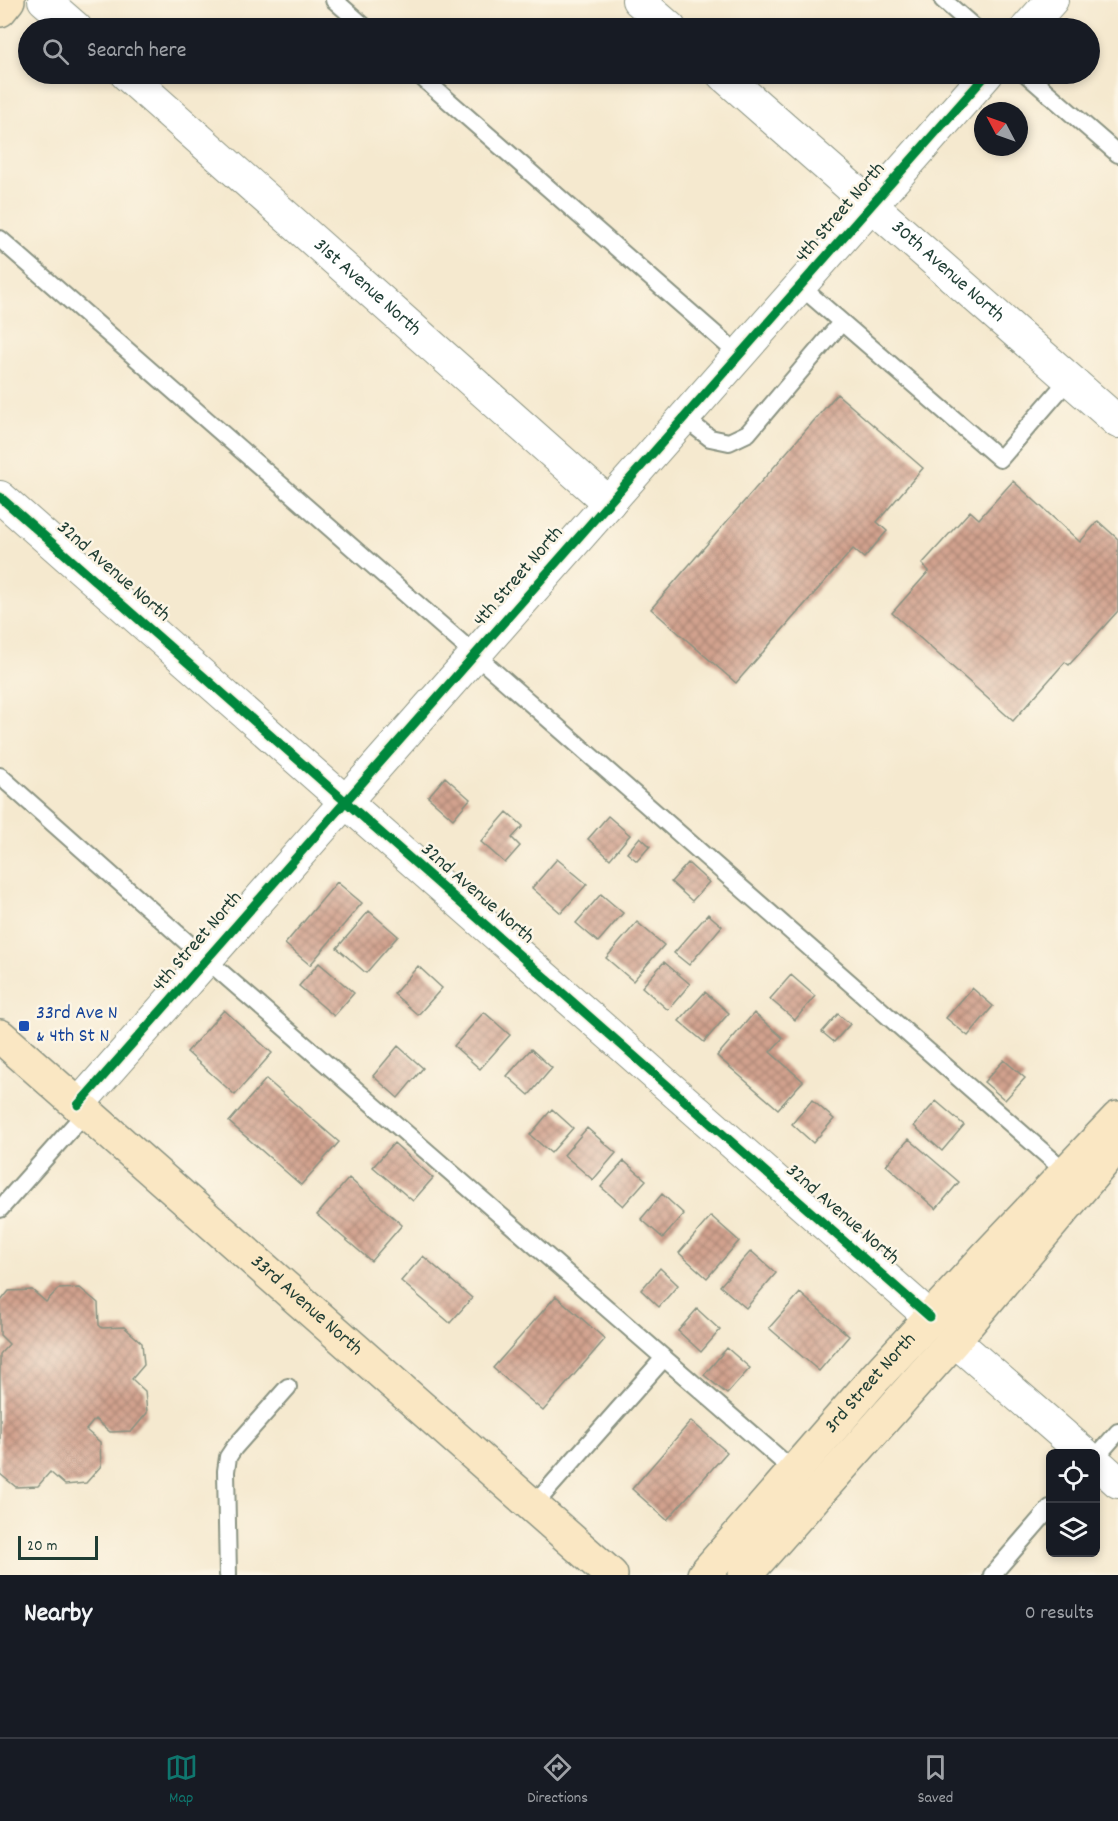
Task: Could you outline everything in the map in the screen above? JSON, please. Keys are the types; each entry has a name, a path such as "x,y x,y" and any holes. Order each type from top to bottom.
{"main road":[{"path":"0,10 8,0"},
{"name":"33rd Avenue North","path":"0,1036 611,1575"},
{"name":"3rd Street North","path":"704,1575 930,1317 1118,1118"},
{"name":"3rd Street North","path":"745,1575 954,1340 1118,1144"}],"street":[{"path":"44,0 65,18"},
{"path":"638,0 659,18"},
{"path":"1036,18 1052,0"},
{"name":"31st Avenue North","path":"137,84 609,503"},
{"name":"30th Avenue North","path":"733,84 1118,422"},
{"name":"4th Street North","path":"82,1109 207,960 345,802 978,84"},
{"name":"32nd Avenue North","path":"0,497 930,1317"},
{"path":"954,1340 1079,1449"},
{"path":"1100,1466 1118,1482"}],"lane":[{"path":"334,0 355,18"},
{"path":"943,0 964,18"},
{"path":"429,84 739,355"},
{"path":"1038,84 1118,154"},
{"path":"0,239 1066,1172"},
{"path":"800,286 1000,459 1069,379"},
{"path":"684,418 710,438 729,442 748,434 841,323"},
{"path":"0,776 207,960 795,1472"},
{"path":"0,1209 82,1109"},
{"path":"533,1506 664,1359"},
{"path":"228,1575 226,1471 228,1457 288,1388"},
{"path":"1100,1452 1118,1432"},
{"path":"992,1575 1046,1513"}],"building":[{"path":"837,394 923,468 877,522 887,531 864,558 853,549 736,683 651,609"},
{"path":"1013,481 1080,542 1098,521 1118,539 1118,611 1069,665 1065,662 1013,721 892,613 929,571 922,564 970,511 979,519"},
{"path":"445,777 470,799 453,819 428,797"},
{"path":"507,812 523,826 512,838 520,846 505,863 481,842"},
{"path":"608,816 630,835 610,859 588,839"},
{"path":"640,837 650,846 637,861 627,853"},
{"path":"557,859 587,884 561,913 532,888"},
{"path":"688,863 709,882 692,901 671,882"},
{"path":"337,882 362,903 310,965 285,944"},
{"path":"601,894 623,913 598,942 576,923"},
{"path":"369,911 398,936 366,973 337,948"},
{"path":"708,914 722,926 689,965 674,953"},
{"path":"637,922 664,945 633,981 606,958"},
{"path":"664,962 690,984 668,1010 642,987"},
{"path":"319,963 354,993 334,1016 299,986"},
{"path":"418,966 442,988 418,1015 394,994"},
{"path":"791,975 815,996 795,1020 770,999"},
{"path":"972,988 993,1006 968,1036 946,1018"},
{"path":"705,992 729,1013 704,1042 679,1021"},
{"path":"224,1010 272,1053 235,1095 187,1052"},
{"path":"484,1012 510,1035 480,1069 454,1046"},
{"path":"754,1013 783,1038 770,1052 803,1081 778,1109 717,1056"},
{"path":"838,1014 850,1024 834,1042 822,1032"},
{"path":"398,1046 423,1068 398,1098 373,1076"},
{"path":"531,1049 552,1068 529,1095 507,1076"},
{"path":"1004,1060 1025,1078 1005,1100 984,1082"},
{"path":"266,1079 339,1142 301,1185 229,1122"},
{"path":"812,1100 834,1119 813,1143 792,1124"},
{"path":"936,1101 964,1125 942,1151 914,1126"},
{"path":"552,1109 573,1128 551,1153 530,1135"},
{"path":"587,1128 616,1153 593,1180 564,1155"},
{"path":"909,1139 959,1182 936,1209 886,1165"},
{"path":"394,1143 433,1178 413,1201 373,1167"},
{"path":"624,1161 646,1180 623,1206 601,1187"},
{"path":"349,1178 402,1225 371,1261 317,1215"},
{"path":"662,1194 684,1214 663,1238 641,1219"},
{"path":"711,1216 739,1241 707,1278 679,1253"},
{"path":"751,1251 776,1273 746,1308 720,1286"},
{"path":"423,1256 472,1298 450,1323 401,1281"},
{"path":"660,1268 678,1285 659,1307 641,1290"},
{"path":"80,1288 98,1303 99,1325 102,1328 124,1327 142,1343 144,1365 132,1379 145,1391 147,1413 132,1431 110,1432 95,1419 86,1430 100,1442 101,1466 86,1483 65,1485 50,1472 38,1486 16,1487 0,1474 0,1354 9,1344 0,1335 0,1302 9,1291 32,1290 46,1302 58,1289"},
{"path":"800,1293 849,1336 819,1371 769,1328"},
{"path":"556,1296 605,1339 543,1411 493,1368"},
{"path":"697,1309 720,1330 701,1352 678,1331"},
{"path":"727,1348 750,1368 727,1394 704,1375"},
{"path":"691,1421 727,1452 667,1520 632,1489"}],"cycle path":[{"path":"78,1105 978,84"},
{"path":"0,497 930,1317"}],"place":[{"name":"33rd Ave N & 4th St N","path":"24,1026"}]}
